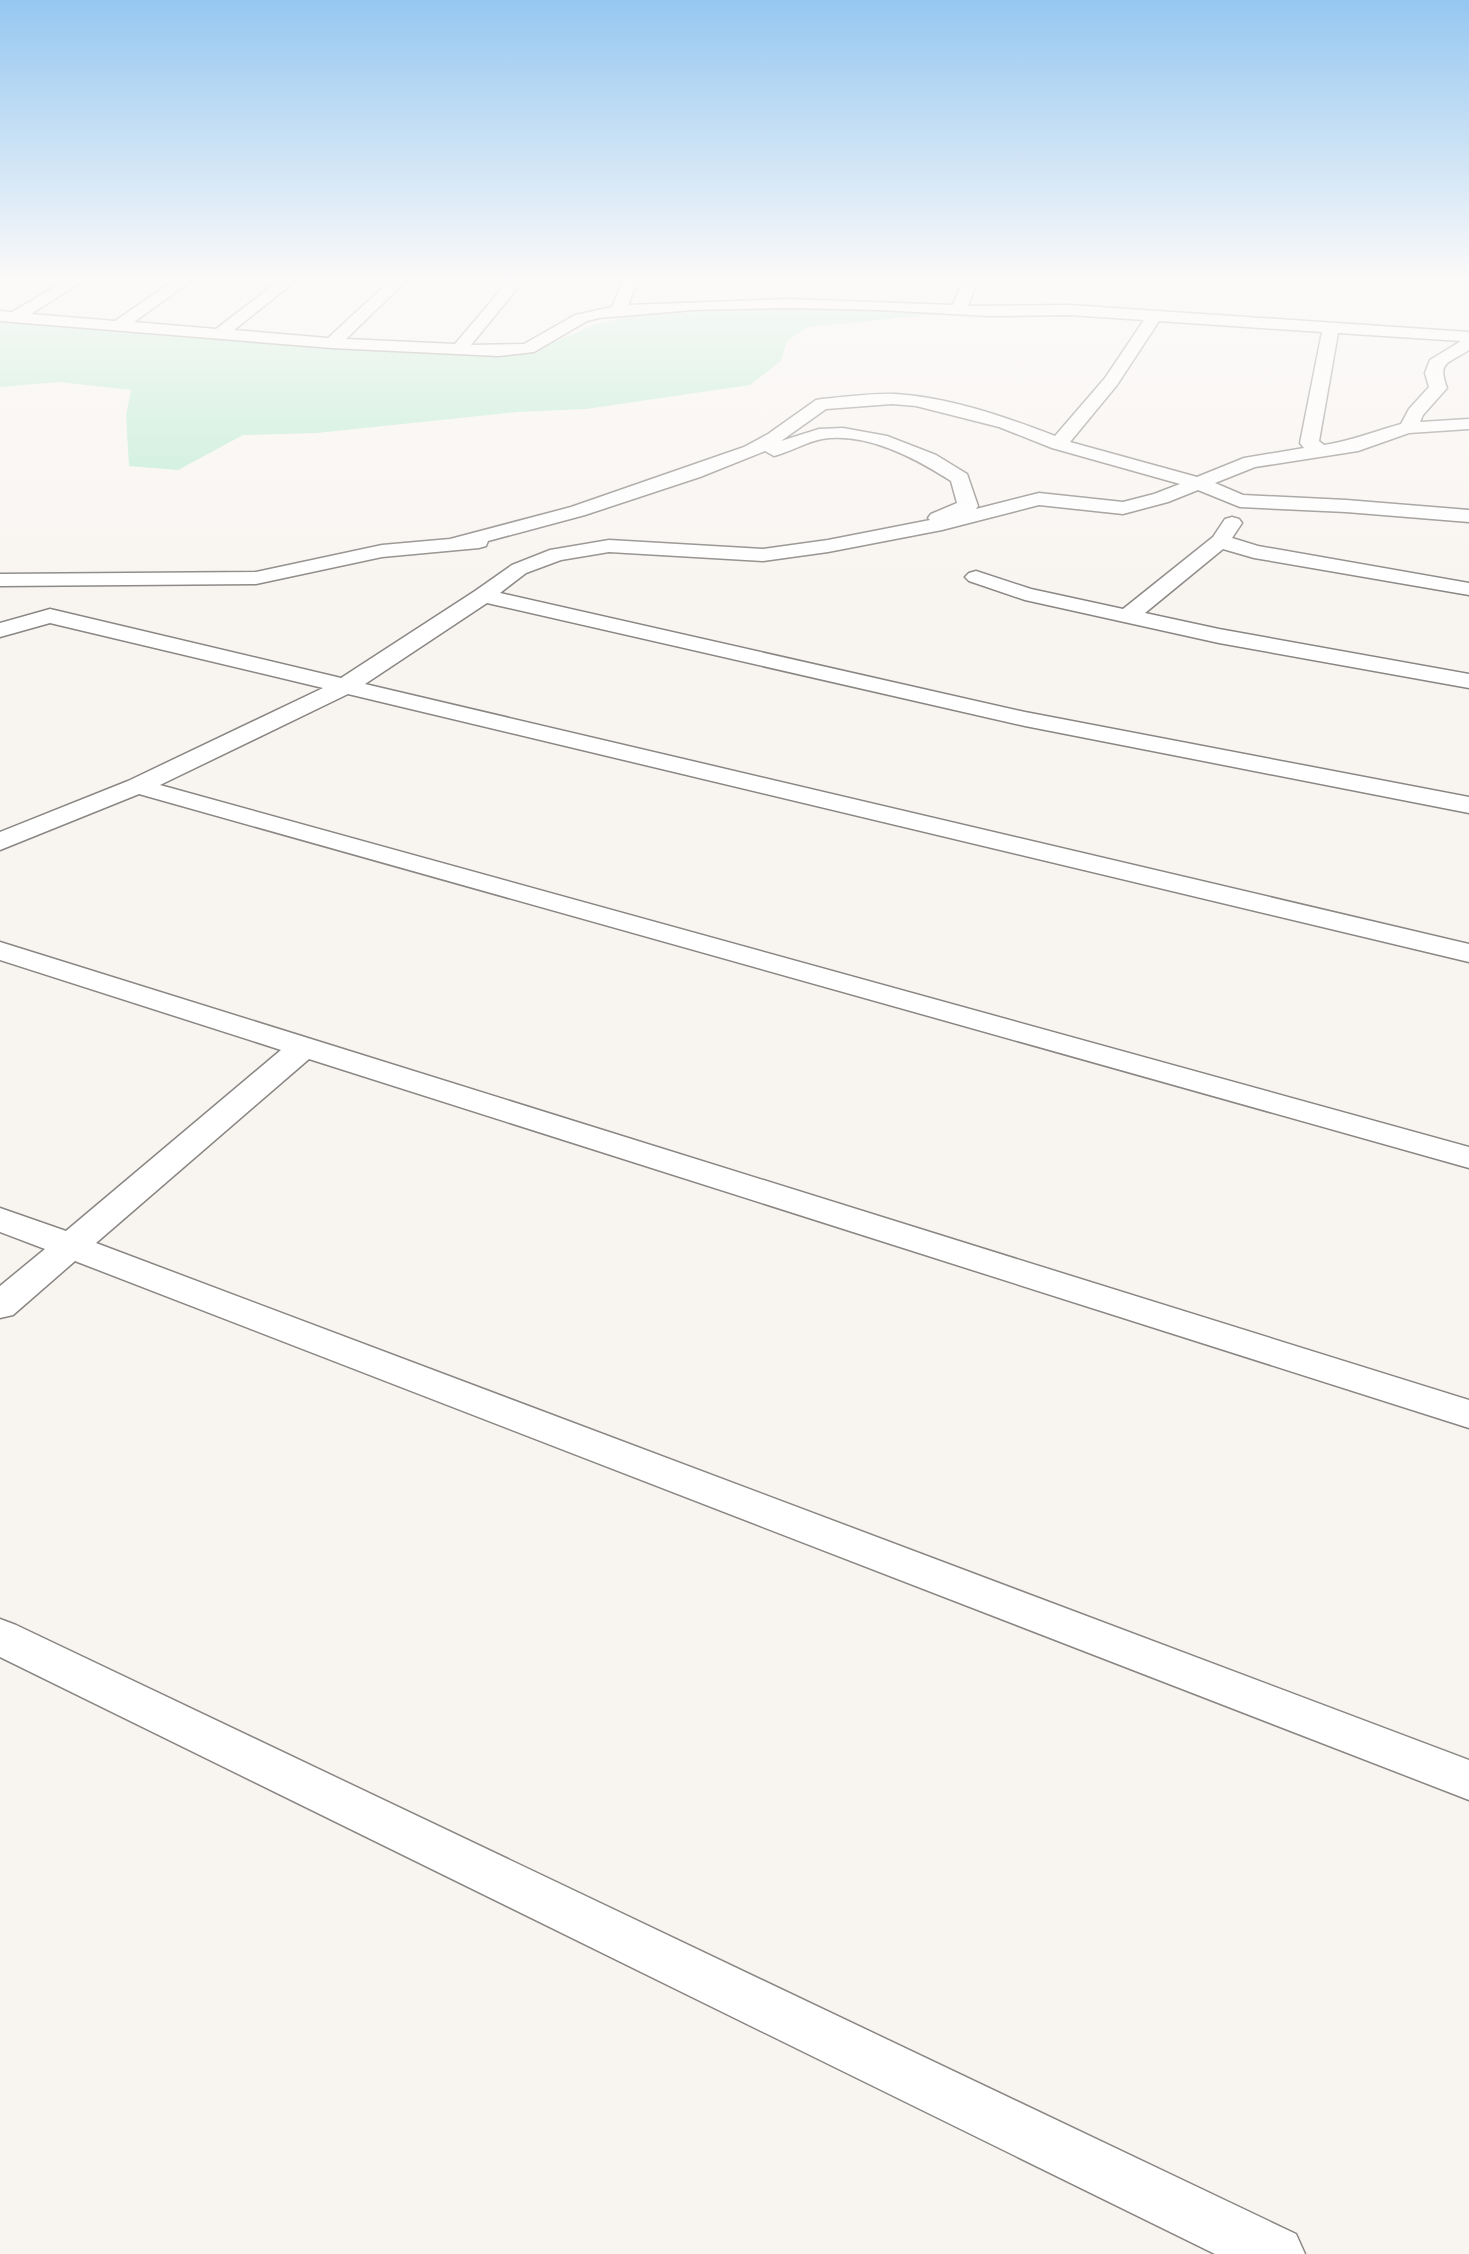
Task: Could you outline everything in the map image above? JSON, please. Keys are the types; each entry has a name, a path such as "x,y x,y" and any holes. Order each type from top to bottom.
{"street":[{"path":"1058,444 1108,384"},
{"path":"1320,384 1309,443 1321,451"},
{"path":"1409,428 1415,413 1438,388 1436,384"},
{"path":"457,543 578,511 751,451 774,438 822,404 892,399 916,401 1005,423 1058,444 1199,483 1240,501 1346,506 1469,516"},
{"path":"0,580 256,578 382,551 457,543 538,541 684,552 763,555 828,546 942,524 1039,499 1123,508 1161,498 1251,462 1358,445 1378,436 1409,428 1469,424"},
{"path":"693,473 736,462 819,434 843,433 881,440 930,459 960,478 968,506 934,519 942,524"},
{"path":"1128,616 1220,541 1232,523 1240,501"},
{"path":"1220,541 1254,552 1469,589"},
{"path":"0,842 137,786 345,686 483,596 519,569 557,554 609,546"},
{"path":"976,577 1025,594 1220,636 1469,681"},
{"path":"483,596 1024,719 1469,806"},
{"path":"0,630 50,616 1469,953"},
{"path":"137,786 1469,1158"},
{"path":"0,951 1469,1414"},
{"path":"0,1306 303,1047"},
{"path":"0,1219 1469,1780"},
{"path":"0,1637 1276,2254"}],"green space":[{"path":"0,384 33,384 0,387"},
{"path":"79,384 751,384 586,409 518,412 317,433 243,435 178,470 129,466 126,415 131,390"}]}
